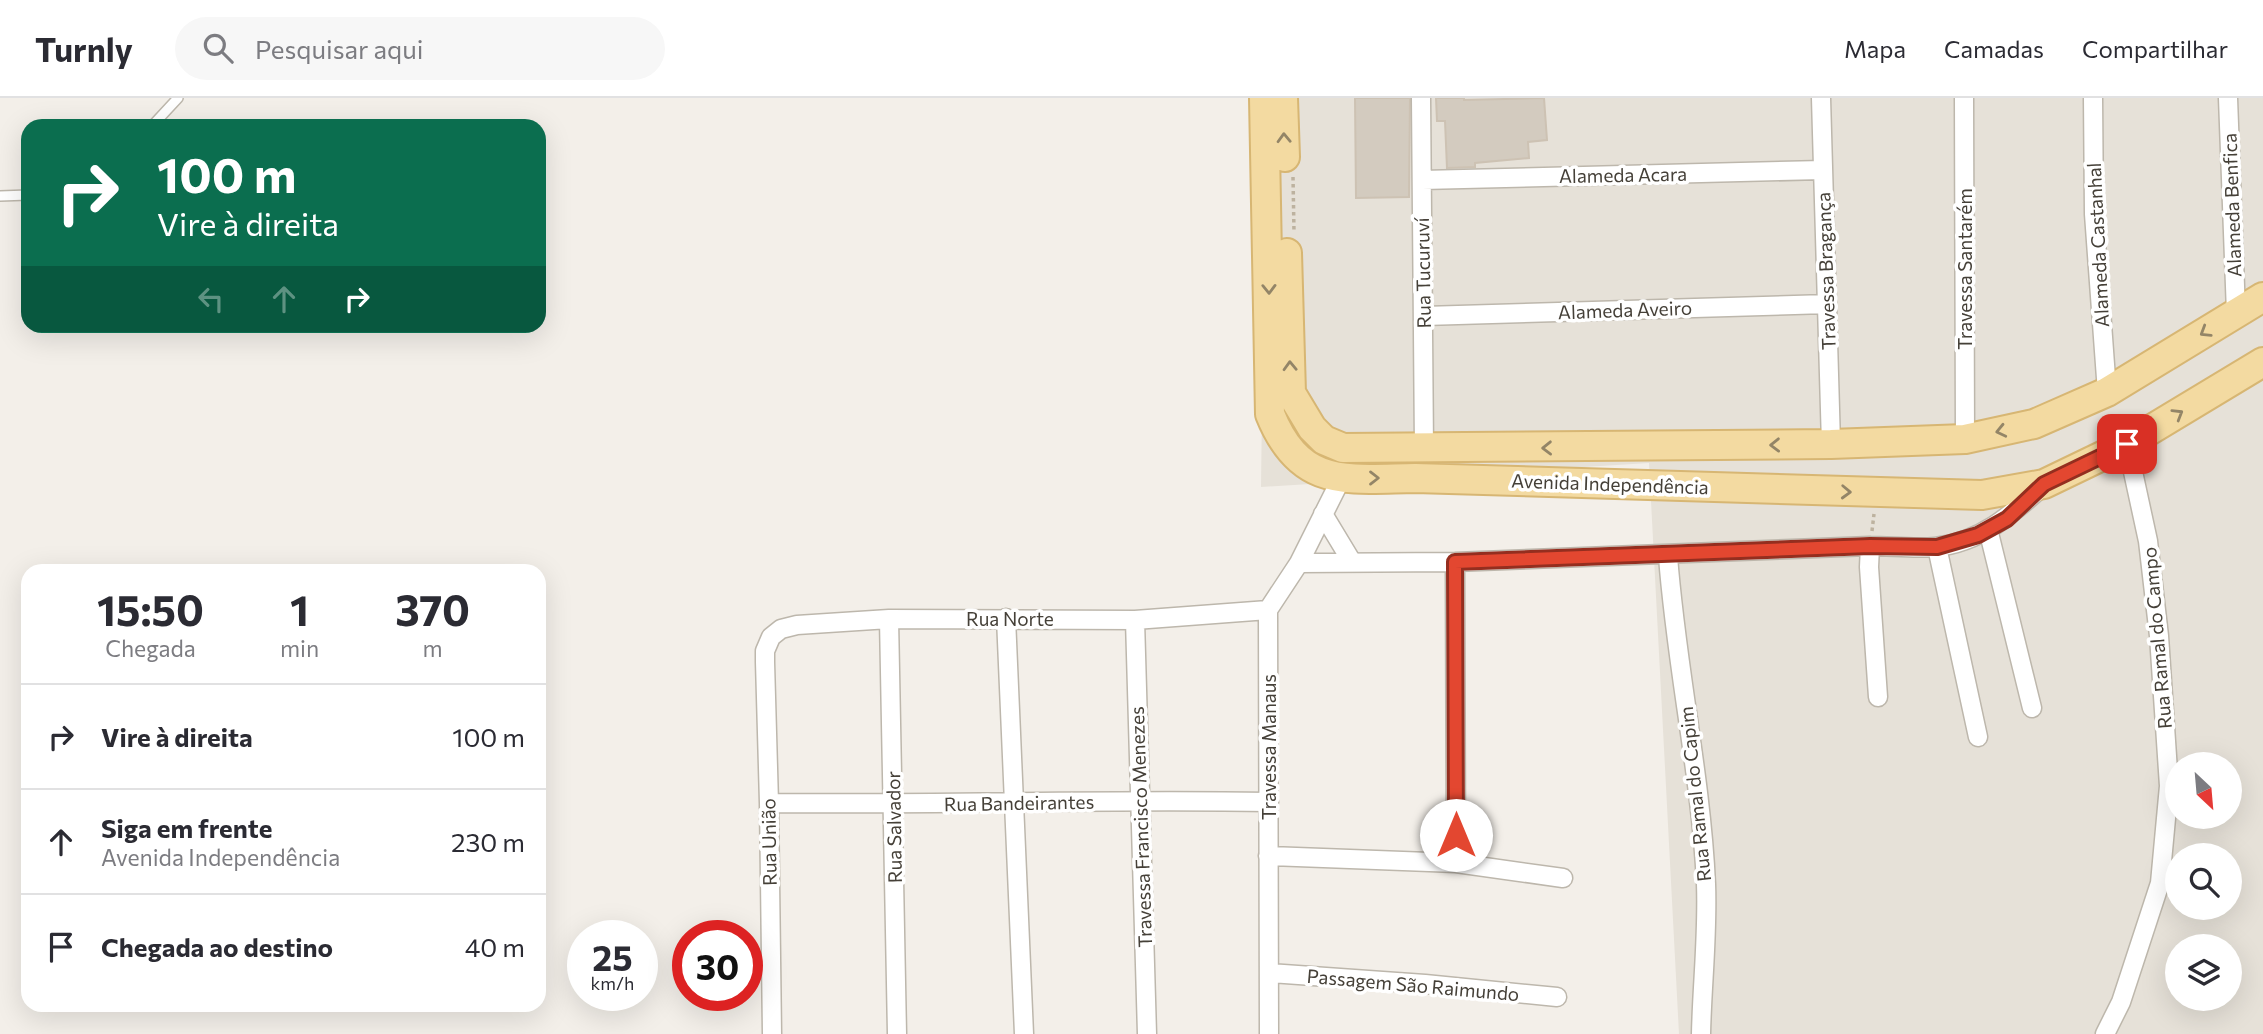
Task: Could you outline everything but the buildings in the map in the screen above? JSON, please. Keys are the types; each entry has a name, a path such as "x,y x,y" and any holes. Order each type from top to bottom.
{"main road":[{"name":"Avenida Independência","path":"1264,98 1270,414 1279,437 1291,453 1308,467 1341,479 1415,478 1982,495 2044,484 2127,444 2262,366"},
{"name":"Avenida Independência","path":"1283,98 1291,393 1312,428 1324,440 1343,448 1831,444 1965,439 2034,424 2107,393 2263,297"}],"street":[{"name":"Rua Tucuruví","path":"1421,98 1424,449"},
{"name":"Travessa Bragança","path":"1821,98 1831,444"},
{"name":"Travessa Santarém","path":"1965,98 1965,439"},
{"name":"Alameda Castanhal","path":"2093,98 2094,214 2107,393"},
{"name":"Alameda Benfica","path":"2228,98 2236,313"},
{"name":"Alameda Acara","path":"1422,180 1823,170"},
{"name":"Alameda Aveiro","path":"1424,316 1827,304"},
{"name":"Rua Ramal do Campo","path":"2105,1034 2121,1002 2160,883 2169,786 2159,636 2148,541 2127,444"},
{"path":"1268,610 1299,563 1341,479"},
{"path":"1299,563 1455,562 1870,546 1937,547 1978,535 2007,519 2044,484"},
{"path":"1323,514 1352,562"},
{"path":"1988,529 2032,708"},
{"path":"1870,546 1869,567 1878,697"},
{"path":"1937,547 1978,737"},
{"name":"Rua Ramal do Capim","path":"1668,555 1671,599 1702,820 1706,887 1701,1034"},
{"path":"1455,562 1456,863"},
{"name":"Rua Norte","path":"765,651 771,637 781,629 797,625 889,619 1135,620 1268,610"},
{"name":"Travessa Manaus","path":"1268,610 1269,1034"},
{"path":"1006,618 1024,1034"},
{"name":"Rua Salvador","path":"889,619 897,1034"},
{"name":"Travessa Francisco Menezes","path":"1135,620 1147,1034"},
{"name":"Rua União","path":"765,651 772,1034"},
{"name":"Rua Bandeirantes","path":"769,803 1013,804 1139,800 1269,802"},
{"path":"1268,856 1456,863 1563,877"},
{"name":"Passagem São Raimundo","path":"1269,973 1557,997"}],"lane":[{"path":"158,119 178,98"},
{"path":"0,196 21,195"}],"path":[{"path":"1293,166 1294,235"}],"shaded area":[{"path":"1266,98 2263,98 2263,1034 1679,1034 1649,463 1261,487"}],"route":[{"path":"1456,835 1455,562 1870,546 1937,547 1978,535 2007,519 2044,484 2127,444"}]}
